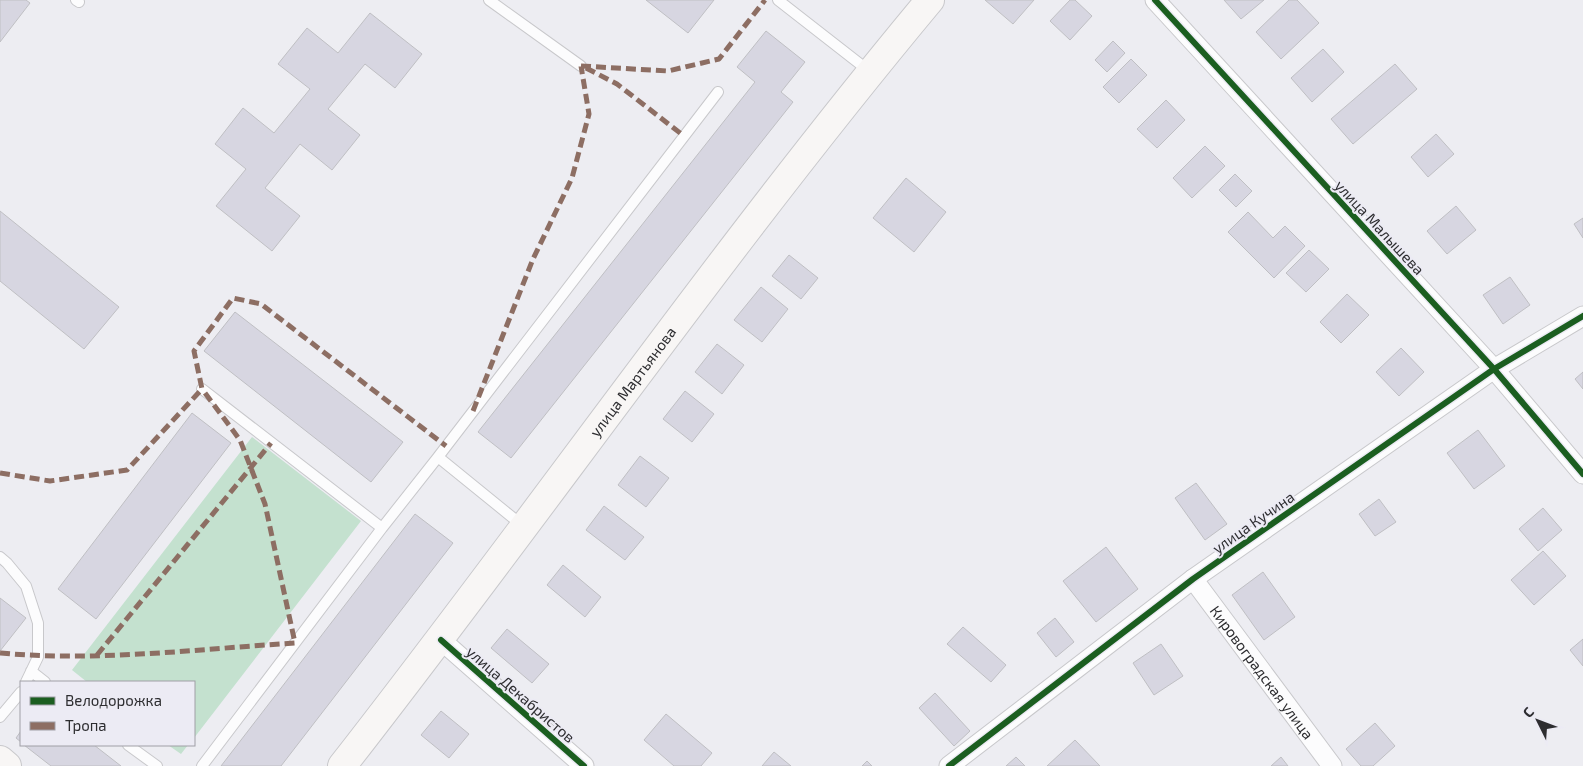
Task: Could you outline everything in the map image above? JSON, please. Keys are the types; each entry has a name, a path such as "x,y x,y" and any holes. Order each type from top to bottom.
{"main road":[{"name":"улица Мартьянова","path":"342,766 441,640 706,286 870,72 930,0"},
{"path":"0,760 7,766"}],"street":[{"name":"улица Малышева","path":"1155,0 1494,369 1583,474"},
{"name":"улица Кучина","path":"949,766 1193,579 1494,369 1583,316"},
{"name":"Кировоградская улица","path":"1193,579 1332,766"},
{"name":"улица Декабристов","path":"441,640 584,766"}],"lane":[{"path":"489,0 581,66"},
{"path":"778,0 870,72"},
{"path":"202,766 382,528 718,92"},
{"path":"202,389 382,528"},
{"path":"438,457 525,528"},
{"path":"0,557 8,563 26,586 38,623 38,657 26,681"},
{"path":"31,671 44,681"},
{"path":"0,718 20,693"},
{"path":"129,746 157,766"}],"green space":[{"path":"252,437 361,521 195,737 195,681 86,681 72,670"},
{"path":"169,746 187,746 181,754"}],"building":[{"path":"0,0 26,0 30,3 0,42"},
{"path":"646,0 714,0 688,33"},
{"path":"985,0 1034,0 1013,24"},
{"path":"1070,0 1075,0 1092,16 1070,40 1050,21"},
{"path":"1224,0 1264,0 1241,19"},
{"path":"1289,0 1297,0 1319,23 1281,59 1256,32"},
{"path":"370,13 422,54 395,88 365,64 328,109 360,135 332,170 300,144 265,188 300,216 272,251 216,206 246,169 215,144 243,108 274,133 310,89 278,64 307,28 338,53"},
{"path":"766,31 805,62 781,92 793,102 511,458 478,432 755,82 737,67"},
{"path":"1113,41 1125,53 1107,72 1095,60"},
{"path":"1323,49 1344,72 1312,102 1291,78"},
{"path":"1131,59 1147,75 1119,103 1103,87"},
{"path":"1395,64 1417,89 1353,144 1331,119"},
{"path":"1166,100 1185,120 1157,148 1137,129"},
{"path":"1436,134 1454,154 1428,177 1411,157"},
{"path":"1205,146 1225,166 1192,198 1173,178"},
{"path":"1235,174 1252,191 1236,207 1219,190"},
{"path":"906,178 946,212 914,252 873,218"},
{"path":"1456,206 1476,230 1447,254 1427,231"},
{"path":"0,211 119,307 84,349 0,281"},
{"path":"1248,212 1273,238 1285,226 1305,246 1274,278 1228,232"},
{"path":"1583,218 1583,238 1574,224"},
{"path":"1309,250 1329,269 1306,292 1286,273"},
{"path":"789,255 818,278 801,299 772,276"},
{"path":"1510,277 1530,305 1503,324 1483,295"},
{"path":"761,287 788,309 762,342 734,320"},
{"path":"1347,294 1369,315 1341,343 1320,322"},
{"path":"235,312 403,442 371,482 204,351"},
{"path":"717,344 744,365 722,394 695,372"},
{"path":"1401,348 1424,372 1399,396 1376,372"},
{"path":"1583,372 1583,389 1575,379"},
{"path":"685,391 714,414 692,442 663,419"},
{"path":"192,413 231,443 96,619 58,589"},
{"path":"1478,430 1505,466 1474,489 1447,453"},
{"path":"640,456 669,478 646,507 618,485"},
{"path":"1196,483 1227,524 1205,540 1175,498"},
{"path":"1379,499 1396,522 1375,536 1359,514"},
{"path":"604,506 644,537 625,560 586,530"},
{"path":"1543,508 1562,530 1538,551 1519,529"},
{"path":"415,514 453,543 281,766 221,766"},
{"path":"1106,547 1138,589 1096,622 1063,581"},
{"path":"1543,551 1566,576 1534,605 1511,580"},
{"path":"563,565 601,597 585,617 547,585"},
{"path":"1263,572 1295,617 1264,640 1232,595"},
{"path":"0,598 26,618 0,651"},
{"path":"1055,618 1074,642 1056,657 1037,633"},
{"path":"963,627 1006,665 991,682 947,644"},
{"path":"507,629 549,664 532,683 491,648"},
{"path":"1583,639 1583,666 1570,650"},
{"path":"1161,644 1183,676 1154,695 1133,663"},
{"path":"935,693 970,731 954,746 919,708"},
{"path":"441,711 469,734 449,758 421,735"},
{"path":"666,714 712,753 701,766 674,766 644,740"},
{"path":"1375,723 1395,746 1373,766 1361,766 1346,749"},
{"path":"20,732 20,741 16,738"},
{"path":"1075,740 1100,766 1047,766"},
{"path":"25,746 95,746 121,766 51,766"},
{"path":"774,752 791,766 762,766"},
{"path":"1016,757 1025,766 1006,766"},
{"path":"1281,757 1288,766 1271,766"},
{"path":"867,761 872,766 862,766"}],"marked path":[{"path":"581,66 668,71 719,59 765,0"},
{"path":"473,411 533,259 572,178 589,114 581,66"},
{"path":"586,68 617,84 684,136"},
{"path":"0,473 50,481 127,470 202,389 194,351 233,298 261,304 446,446"},
{"path":"0,653 74,656 111,655 295,643 265,504 240,440 202,389"},
{"path":"97,655 271,443"}],"cycle path":[{"path":"1155,0 1494,369 1583,474"},
{"path":"949,766 1193,579 1494,369 1583,316"},
{"path":"441,640 584,766"}]}
